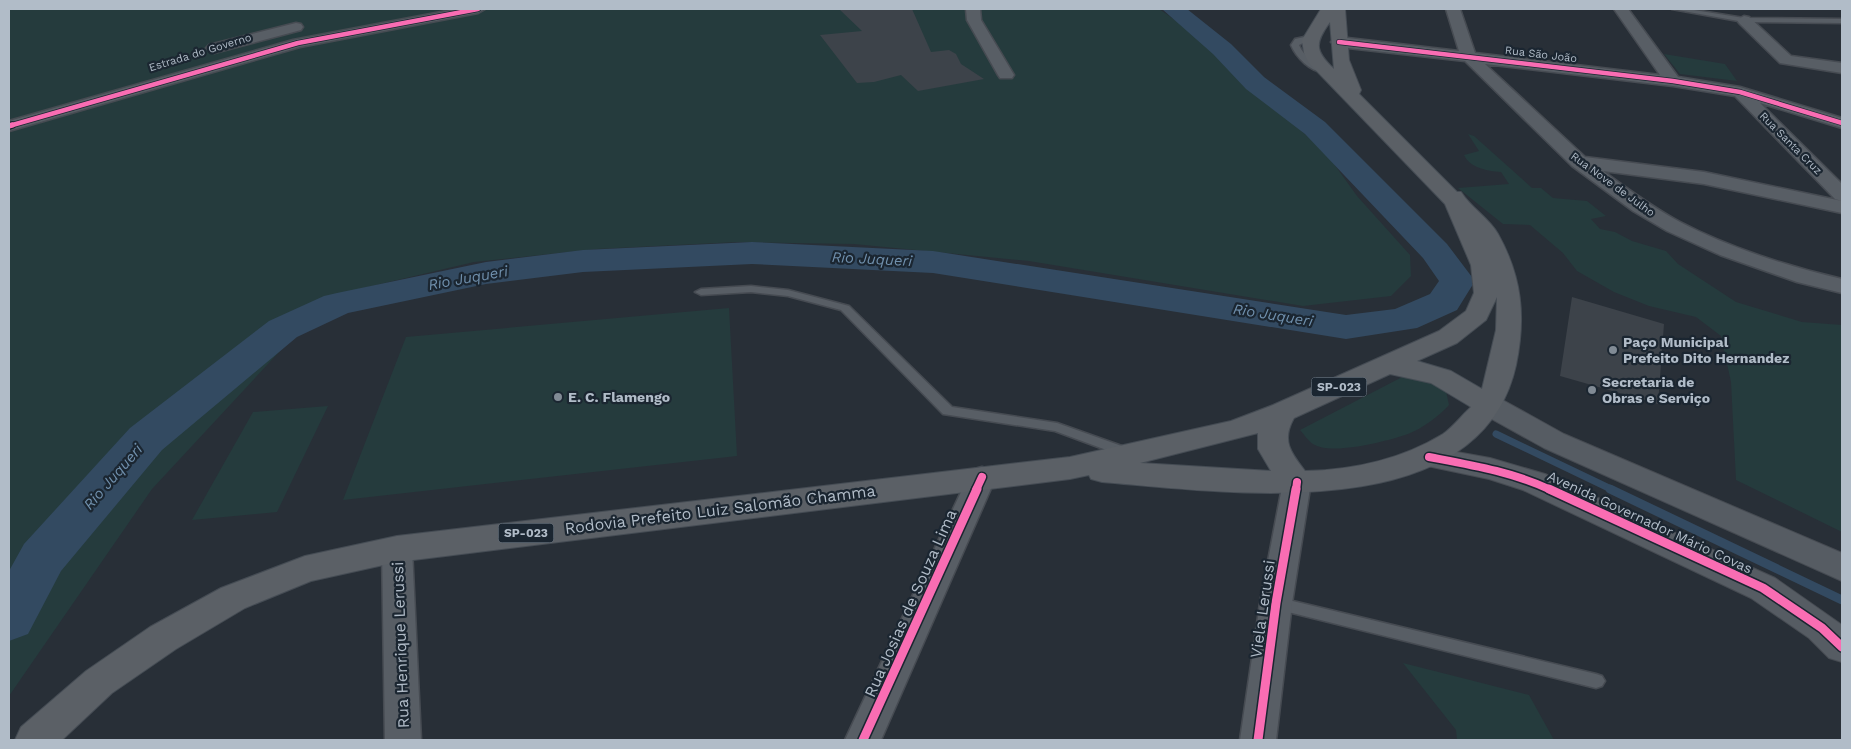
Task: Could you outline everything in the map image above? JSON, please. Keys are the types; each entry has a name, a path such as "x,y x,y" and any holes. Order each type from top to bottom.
{"main road":[{"name":"Rodovia Prefeito Luiz Salomão Chamma","path":"1070,468 1297,482 1354,479 1429,457 1453,442 1489,405 1507,346 1511,302 1502,262 1486,233 1310,52 1309,38 1331,12"},
{"path":"1331,12 1331,35 1339,42"},
{"name":"Rodovia Prefeito Luiz Salomão Chamma","path":"1339,42 1341,71 1363,106"},
{"name":"Rodovia Prefeito Luiz Salomão Chamma","path":"34,740 100,682 164,638 233,598 305,569 398,549 982,477 1070,468 1239,429 1283,412 1448,337 1477,315 1486,293 1483,265 1453,197"},
{"path":"1387,365 1422,371 1441,377 1489,405"},
{"path":"1283,412 1273,427 1270,440 1273,450 1297,482"}],"street":[{"path":"9,126 298,43 478,9"},
{"path":"973,9 974,20 1006,75"},
{"path":"1453,9 1468,56"},
{"path":"1621,9 1673,82"},
{"path":"1744,20 1786,60 1842,68"},
{"name":"Estrada do Governo","path":"203,52 259,35 312,23"},
{"name":"Rua São João","path":"1339,42 1468,56 1740,92 1842,123"},
{"name":"Rua Nove de Julho","path":"1468,56 1580,162 1640,207 1674,227 1728,250 1805,277 1842,286"},
{"path":"9,117 110,81"},
{"name":"Rua Santa Cruz","path":"1740,92 1842,195"},
{"path":"1580,162 1696,177 1842,207"},
{"path":"1489,405 1554,441 1769,534 1842,568"},
{"name":"Avenida Governador Mário Covas","path":"1429,457 1490,469 1551,490 1763,588 1822,628 1842,648"},
{"name":"Rua Josias de Souza Lima","path":"863,740 982,477"},
{"name":"Viela Lerussi","path":"1258,740 1276,603 1297,482"},
{"name":"Rua Henrique Lerussi","path":"398,549 403,740"}],"lane":[{"path":"1676,9 1744,20 1842,21"},
{"path":"701,292 751,289 779,292 845,308 948,411 1057,427 1132,455"},
{"path":"1276,603 1596,681"}],"green space":[{"path":"9,9 1159,9 1194,33 1243,83 1286,116 1329,157 1357,196 1410,255 1411,276 1391,296 1303,306 1029,261 854,244 737,242 597,249 474,262 359,289 293,337 152,489 9,696"},
{"path":"1664,54 1725,64 1737,81 1680,74"},
{"path":"1468,134 1474,136 1532,188 1541,188 1553,198 1587,201 1606,216 1591,219 1600,229 1615,232 1632,241 1666,251 1678,264 1736,302 1802,322 1842,325 1842,532 1736,480 1731,382 1721,336 1696,317 1649,306 1614,292 1577,271 1563,253 1530,225 1503,224 1458,188 1509,184 1501,172 1490,171 1470,163 1464,155 1479,151"},
{"name":"E. C. Flamengo","path":"729,308 737,456 343,500 406,337"},
{"path":"1408,374 1430,380 1446,391 1449,405 1430,422 1414,432 1360,446 1333,448 1313,444 1300,430"},
{"path":"328,406 277,512 192,520 253,412"},
{"path":"1403,663 1529,695 1554,740 1457,740 1456,730"}],"building":[{"path":"839,9 912,9 931,52 949,50 956,54 961,64 984,79 918,91 901,75 874,82 857,83 820,35 862,31"},
{"name":"Paço Municipal Prefeito Dito Hernandez","path":"1572,297 1664,324 1658,404 1560,376"}],"waterway":[{"name":"Rio Juqueri","path":"9,619 42,558 146,439 283,329 337,304 486,273 583,261 752,253 933,262 1346,327 1403,320 1444,302 1457,281 1435,251 1315,128 1255,83 1222,49 1173,9"},
{"path":"1496,434 1613,490"},
{"path":"1610,489 1842,600"}],"cycle path":[{"path":"9,126 298,43 478,9"},
{"path":"1339,42 1673,81 1740,92 1842,123"},
{"path":"1429,457 1490,469 1534,482 1763,588 1822,628 1842,647"},
{"path":"863,740 982,477"},
{"path":"1258,740 1276,603 1297,482"}],"place":[{"name":"Paço Municipal Prefeito Dito Hernandez","path":"1613,350"},
{"name":"Secretaria de Obras e Serviço","path":"1592,390"},
{"name":"E. C. Flamengo","path":"558,397"}]}
